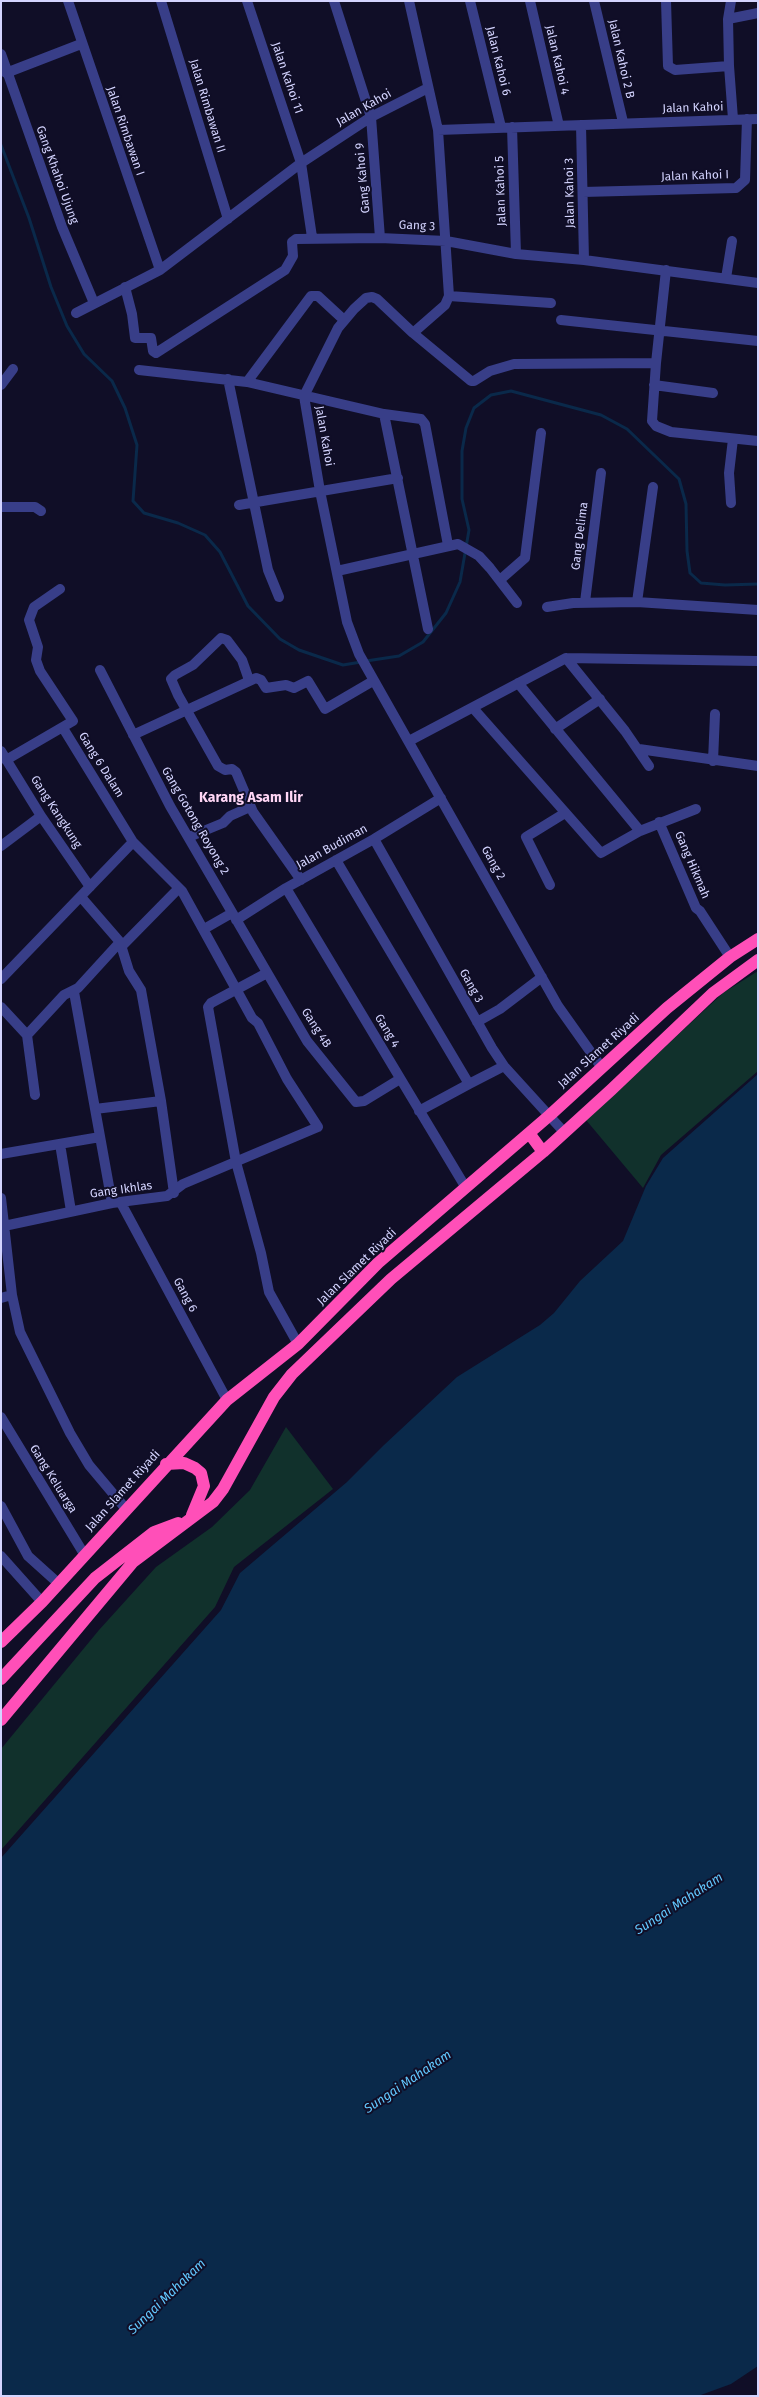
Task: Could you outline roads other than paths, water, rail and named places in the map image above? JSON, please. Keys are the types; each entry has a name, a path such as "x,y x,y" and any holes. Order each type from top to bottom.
{"highway":[{"name":"Jalan Slamet Riyadi","path":"1,1642 42,1602 166,1464 227,1400 298,1344 378,1263 529,1133 667,1008 730,957 758,940"},
{"path":"1,1720 133,1562 213,1502 223,1489 274,1398 292,1374 391,1278 543,1152 713,993 758,960"},
{"path":"529,1133 543,1152"},
{"path":"1,1679 94,1578 154,1532 189,1520 202,1494 204,1486 202,1476 195,1468 184,1463 166,1464"}],"street":[{"name":"Jalan Rimbawan I","path":"68,1 160,270"},
{"name":"Jalan Rimbawan II","path":"160,1 228,219"},
{"name":"Jalan Kahoi 11","path":"247,1 301,163 312,237"},
{"name":"Gang Kahoi 9","path":"334,1 371,117 380,238"},
{"path":"409,1 438,130 450,296 445,305 413,334"},
{"name":"Jalan Kahoi 6","path":"470,1 501,127"},
{"name":"Jalan Kahoi 4","path":"530,1 559,126"},
{"name":"Jalan Kahoi 2 B","path":"594,1 623,122"},
{"path":"666,1 668,66 675,70 729,66"},
{"path":"731,1 728,19 729,66 734,120"},
{"path":"728,19 758,13"},
{"path":"6,73 82,44"},
{"name":"Gang Khahoi Ujung","path":"1,54 6,73 62,228 94,303"},
{"name":"Jalan Kahoi","path":"76,313 160,270 301,163 371,117 428,88"},
{"name":"Jalan Kahoi","path":"438,130 559,126 623,122 758,119"},
{"name":"Jalan Kahoi I","path":"583,192 736,188 745,180 747,120"},
{"name":"Jalan Kahoi 3","path":"581,125 584,260"},
{"name":"Jalan Kahoi 5","path":"512,127 516,254"},
{"name":"Gang 3","path":"125,287 132,314 135,337 151,338 153,351 159,352 285,270 293,256 292,242 296,239 312,237 446,241 516,254 584,260 758,282"},
{"path":"726,278 732,241"},
{"path":"666,270 652,416 656,426 671,432 758,441"},
{"path":"247,382 311,296 318,296 344,320"},
{"path":"450,296 551,303"},
{"name":"Jalan Kahoi","path":"366,667 359,654 347,622 320,491 304,396 327,347 344,320 366,298 372,297 377,299 413,334 471,381 474,381 490,371 514,364 656,364"},
{"path":"561,320 758,341"},
{"path":"1,385 14,369"},
{"path":"139,370 247,382 384,414 421,419 424,421 453,545"},
{"path":"228,379 268,570 279,597"},
{"path":"654,385 713,394"},
{"path":"384,414 428,629"},
{"path":"500,579 525,558 541,433"},
{"path":"731,503 729,473 733,439"},
{"name":"Gang Delima","path":"585,602 601,473"},
{"path":"238,505 398,478"},
{"path":"636,602 653,487"},
{"path":"1,506 35,507 41,511"},
{"path":"337,571 453,545 479,556 500,579 517,603"},
{"path":"4,756 63,728 73,721 40,671 36,660 38,647 29,620 34,607 60,589"},
{"path":"547,607 585,602 636,602 758,610"},
{"path":"249,680 242,660 224,638 218,640 193,665 172,676 172,684 218,766 225,770 232,769 236,772 250,807 301,880"},
{"path":"566,658 639,750 649,766"},
{"path":"409,741 566,658 758,661"},
{"name":"Gang 2","path":"366,667 558,1006 602,1068"},
{"name":"Gang Gotong Royong 2","path":"100,670 149,767 234,916"},
{"path":"133,735 249,680 259,678 266,688 286,685 294,688 308,681 325,709 373,681"},
{"path":"518,683 640,831"},
{"path":"555,729 600,700"},
{"path":"473,708 601,853 659,822 696,809"},
{"path":"713,761 715,714"},
{"name":"Gang 6 Dalam","path":"63,728 133,842 179,888 237,990"},
{"path":"639,750 758,766"},
{"name":"Gang Kangkung","path":"4,756 41,816 90,887"},
{"name":"Jalan Budiman","path":"204,930 234,916 301,880 374,839 441,798"},
{"path":"189,837 223,823 230,816 250,807"},
{"path":"550,885 526,837 565,813"},
{"path":"1,846 41,816"},
{"name":"Gang Hikmah","path":"659,822 696,908 700,911 730,957"},
{"name":"Gang 3","path":"374,839 477,1022 504,1066 550,1114 564,1132"},
{"path":"1,979 133,842"},
{"path":"336,860 469,1084"},
{"path":"27,1035 64,995 74,992 120,944 179,888"},
{"name":"Gang 4","path":"286,888 466,1188"},
{"path":"81,897 120,944 129,971 141,990 161,1102 174,1193"},
{"name":"Gang 4B","path":"234,916 307,1041 352,1099 356,1102 364,1101 400,1079"},
{"path":"267,973 211,1003 208,1007 236,1162 261,1253 269,1292 298,1344"},
{"path":"477,1022 500,1009 542,977"},
{"name":"Gang Ikhlas","path":"4,1226 71,1211 167,1196 174,1193 184,1184 318,1127 287,1079 258,1023 252,1018 237,990"},
{"name":"Gang 6","path":"74,992 100,1137 116,1203 227,1400"},
{"path":"1,1007 27,1035 35,1095"},
{"path":"419,1111 504,1066"},
{"path":"95,1109 161,1102"},
{"path":"1,1154 100,1137"},
{"path":"60,1144 71,1211"},
{"path":"1,1198 12,1296 20,1332 70,1432 89,1465 126,1509"},
{"path":"1,1298 12,1296"},
{"name":"Gang Keluarga","path":"1,1418 84,1554"},
{"path":"1,1506 28,1556 58,1583"},
{"path":"1,1556 42,1602"}],"water":[{"name":"Sungai Mahakam","path":"758,1074 758,2366 731,2384 698,2396 1,2396 1,1858 221,1610 240,1573 347,1482 384,1445 457,1377 540,1325 554,1313 580,1281 623,1241 646,1186 663,1158"}],"waterway":[{"path":"1,145 29,218 51,287 67,326 84,354 112,381 125,408 137,445 133,501 144,513 178,523 205,535 220,552 248,606 280,639 299,650 343,665 361,662"},
{"path":"366,661 399,656 423,642 446,613 460,582 469,530 462,499 462,451 466,428 474,408 491,395 511,391 601,415 627,429 679,479 686,504 687,551 690,573 701,583 725,585 758,584"}],"district":[{"name":"Karang Asam Ilir","path":"251,798"}]}
